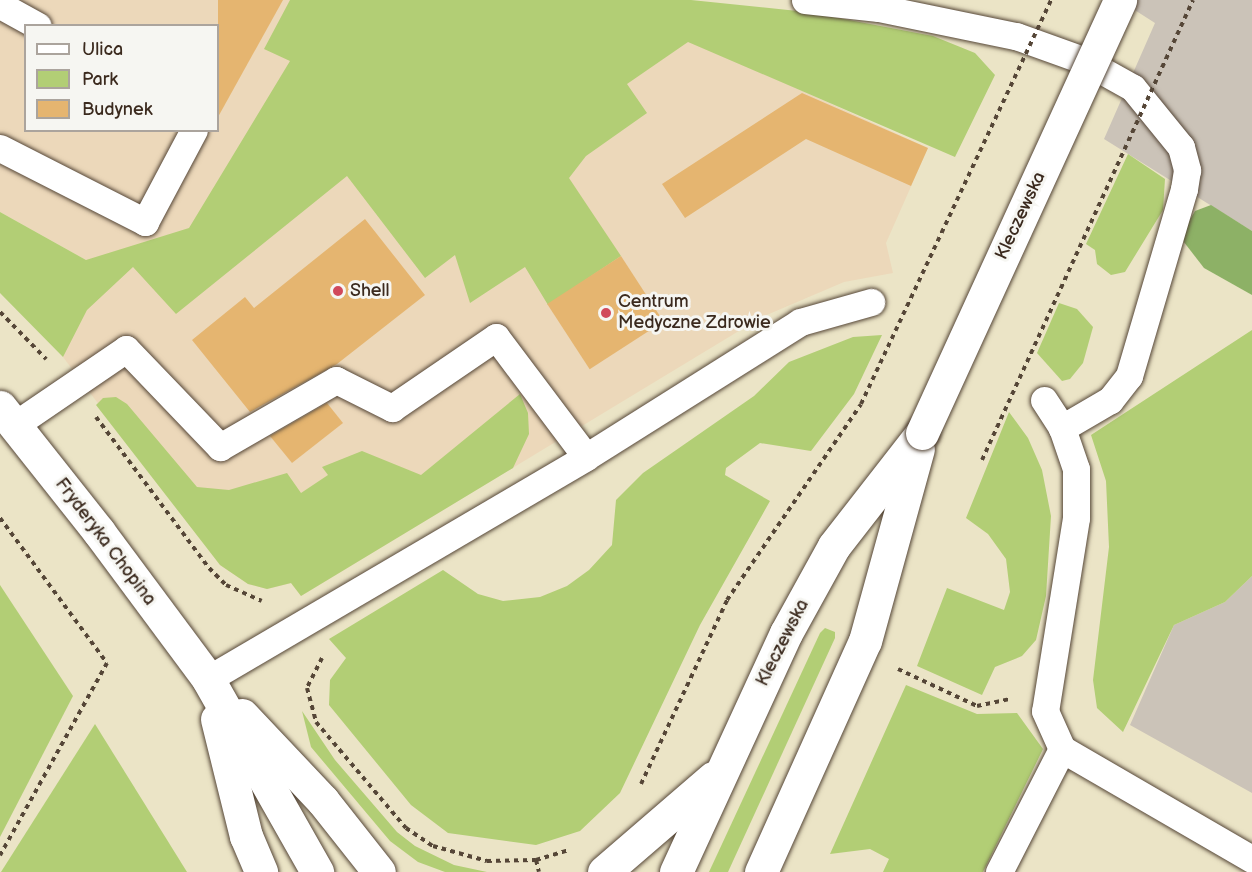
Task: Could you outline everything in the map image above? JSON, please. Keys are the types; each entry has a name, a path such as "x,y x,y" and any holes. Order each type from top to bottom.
{"main road":[{"name":"Kleczewska","path":"761,872 865,641 922,432 1120,0"},
{"name":"Fryderyka Chopina","path":"8,416 207,679 323,801 379,872"},
{"name":"Kleczewska","path":"676,872 786,633 834,546 922,432"},
{"name":"Fryderyka Chopina","path":"207,679 317,872"},
{"path":"207,679 246,836 261,872"},
{"path":"604,872 722,771"}],"lane":[{"path":"805,0 879,8 992,31"},
{"path":"923,0 942,13 1083,60 1133,88 1181,147 1186,170 1184,189 1130,376 1110,400 1062,428"},
{"path":"0,5 34,24"},
{"path":"0,148 145,222 193,132"},
{"path":"207,679 586,457 800,322 871,302"},
{"path":"8,416 72,385 126,349 220,447 336,380 392,408 496,337 586,457"},
{"path":"1044,400 1062,428 1076,469 1076,518 1045,711 1062,748 1252,859"},
{"path":"999,872 1062,748"}],"path":[{"path":"635,792 727,600 861,404 1051,0"},
{"path":"982,460 1193,0"},
{"path":"0,312 72,385 209,568 226,585 247,597 262,601 273,598"},
{"path":"0,518 107,663 0,855"},
{"path":"324,655 307,688 316,722 406,828 433,846 459,856 511,861 536,860 576,846"},
{"path":"898,669 977,706"},
{"path":"536,860 538,872"}],"shaded area":[{"path":"0,0 603,0 928,148 886,243 893,273 844,282 762,317 301,596 291,583 267,589 248,584 220,565 63,357 86,260 0,212"},
{"path":"1119,0 1252,0 1252,231 1104,139 1155,23"},
{"path":"1252,576 1252,793 1130,725 1174,625 1225,602"}],"green space":[{"path":"290,0 691,0 807,12 933,36 975,53 995,75 955,157 688,42 627,84 647,113 586,156 569,178 621,256 548,305 525,267 470,303 455,255 425,278 347,176 176,314 133,267 87,310 63,357 0,293 0,212 86,260 189,228 290,61 264,49"},
{"path":"1128,154 1165,179 1163,210 1125,272 1111,275 1097,264 1095,250 1086,244"},
{"path":"1211,205 1252,231 1252,295 1204,268 1180,237 1195,211"},
{"path":"1059,303 1077,309 1093,327 1083,363 1070,379 1062,381 1037,353"},
{"path":"1252,330 1252,576 1225,602 1174,625 1123,732 1097,708 1093,680 1109,547 1106,481 1091,435"},
{"path":"882,335 854,394 811,451 760,443 726,468 725,475 770,501 700,625 620,793 580,831 536,845 448,833 411,805 329,705 330,680 346,658 329,639 443,570 478,594 503,601 540,597 567,586 589,570 612,545 616,500 643,473 754,396 789,362 853,337"},
{"path":"520,394 528,413 529,434 513,468 301,596 291,583 267,589 248,584 220,565 96,405 103,398 116,397 127,404 197,487 229,490 287,473 301,493 328,475 322,467 362,451 421,475"},
{"path":"1009,412 1028,438 1042,470 1051,516 1046,596 1036,640 1022,656 995,667 982,695 917,666 947,588 1004,610 1010,592 1006,559 988,534 966,518"},
{"path":"0,585 73,696 0,837"},
{"path":"825,628 835,632 835,638 728,872 709,872 820,633"},
{"path":"906,685 977,714 1017,713 1043,749 983,872 883,872 889,859 870,849 830,854"},
{"path":"302,711 335,760 397,832 415,846 454,865 487,872 445,872 418,862 390,841 311,747"},
{"path":"95,724 187,872 1,872"}],"building":[{"path":"218,0 283,0 219,115 219,24"},
{"path":"802,93 928,148 911,186 806,139 685,218 662,184"},
{"path":"365,219 425,295 337,364 250,412 192,340 245,297 254,308"},
{"name":"Centrum Medyczne Zdrowie","path":"621,256 663,321 590,369 547,304"},
{"path":"327,403 343,423 292,463 270,436"}],"place":[{"name":"Shell","path":"338,291"},
{"name":"Centrum Medyczne Zdrowie","path":"606,313"}]}
